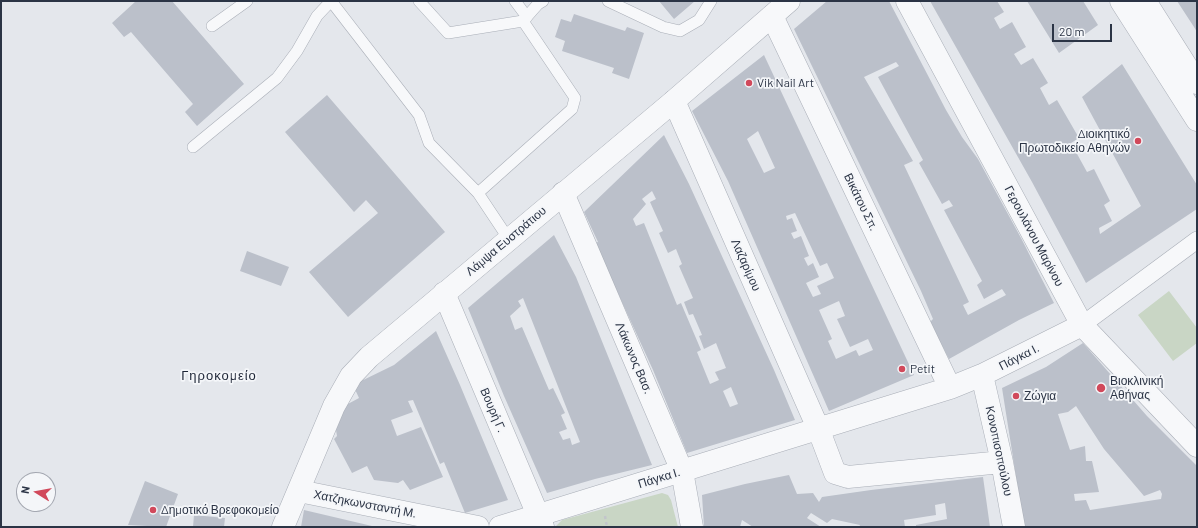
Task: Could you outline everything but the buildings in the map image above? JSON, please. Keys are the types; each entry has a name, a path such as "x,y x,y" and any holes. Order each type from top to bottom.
{"street":[{"name":"Λάμψα Ευστράτιου","path":"283,527 334,406 351,376 369,357 508,238 674,101 789,1"},
{"name":"Γερουλάνου Μαρίνου","path":"907,1 1082,324 1197,446"},
{"path":"1121,1 1197,120"},
{"path":"1145,1 1197,83"},
{"name":"Βικάτου Σπ.","path":"772,16 950,388"},
{"name":"Λαζαρίμου","path":"674,101 818,428"},
{"name":"Λάκωνος Βασ.","path":"563,193 682,471 692,527"},
{"name":"Πάγκα Ι.","path":"500,527 540,521 682,471 950,388 982,375 1082,324 1197,240"},
{"name":"Βουρή Γ.","path":"444,293 540,521"},
{"name":"Κονοπισοπούλου","path":"982,375 1002,462 1014,527"},
{"path":"818,428 835,473 848,477 1002,462"},
{"name":"Χατζηκωνσταντή Μ.","path":"299,491 478,527"}],"lane":[{"path":"212,26 247,1"},
{"path":"193,147 277,78 297,51 317,16 331,1 419,115 429,143 478,193 508,238"},
{"path":"419,1 448,33 525,19 538,4 543,1"},
{"path":"478,193 572,109 575,98 515,1"},
{"path":"608,1 663,27 680,31 699,20 711,1"}],"green space":[{"path":"1169,291 1197,328 1197,343 1173,361 1138,315"},
{"path":"662,493 668,495 671,500 678,527 555,527 562,520"}],"place":[{"name":"Vik Nail Art","path":"749,83"},
{"name":"Διοικητικό Πρωτοδικείο Αθηνών","path":"1138,141"},
{"name":"Petit","path":"902,369"},
{"name":"Βιοκλινική Αθήνας","path":"1101,388"},
{"name":"Ζώγια","path":"1016,396"},
{"name":"Δημοτικό Βρεφοκομείο","path":"153,510"}],"district":[{"name":"Γηροκομείο","path":"219,376"}]}
